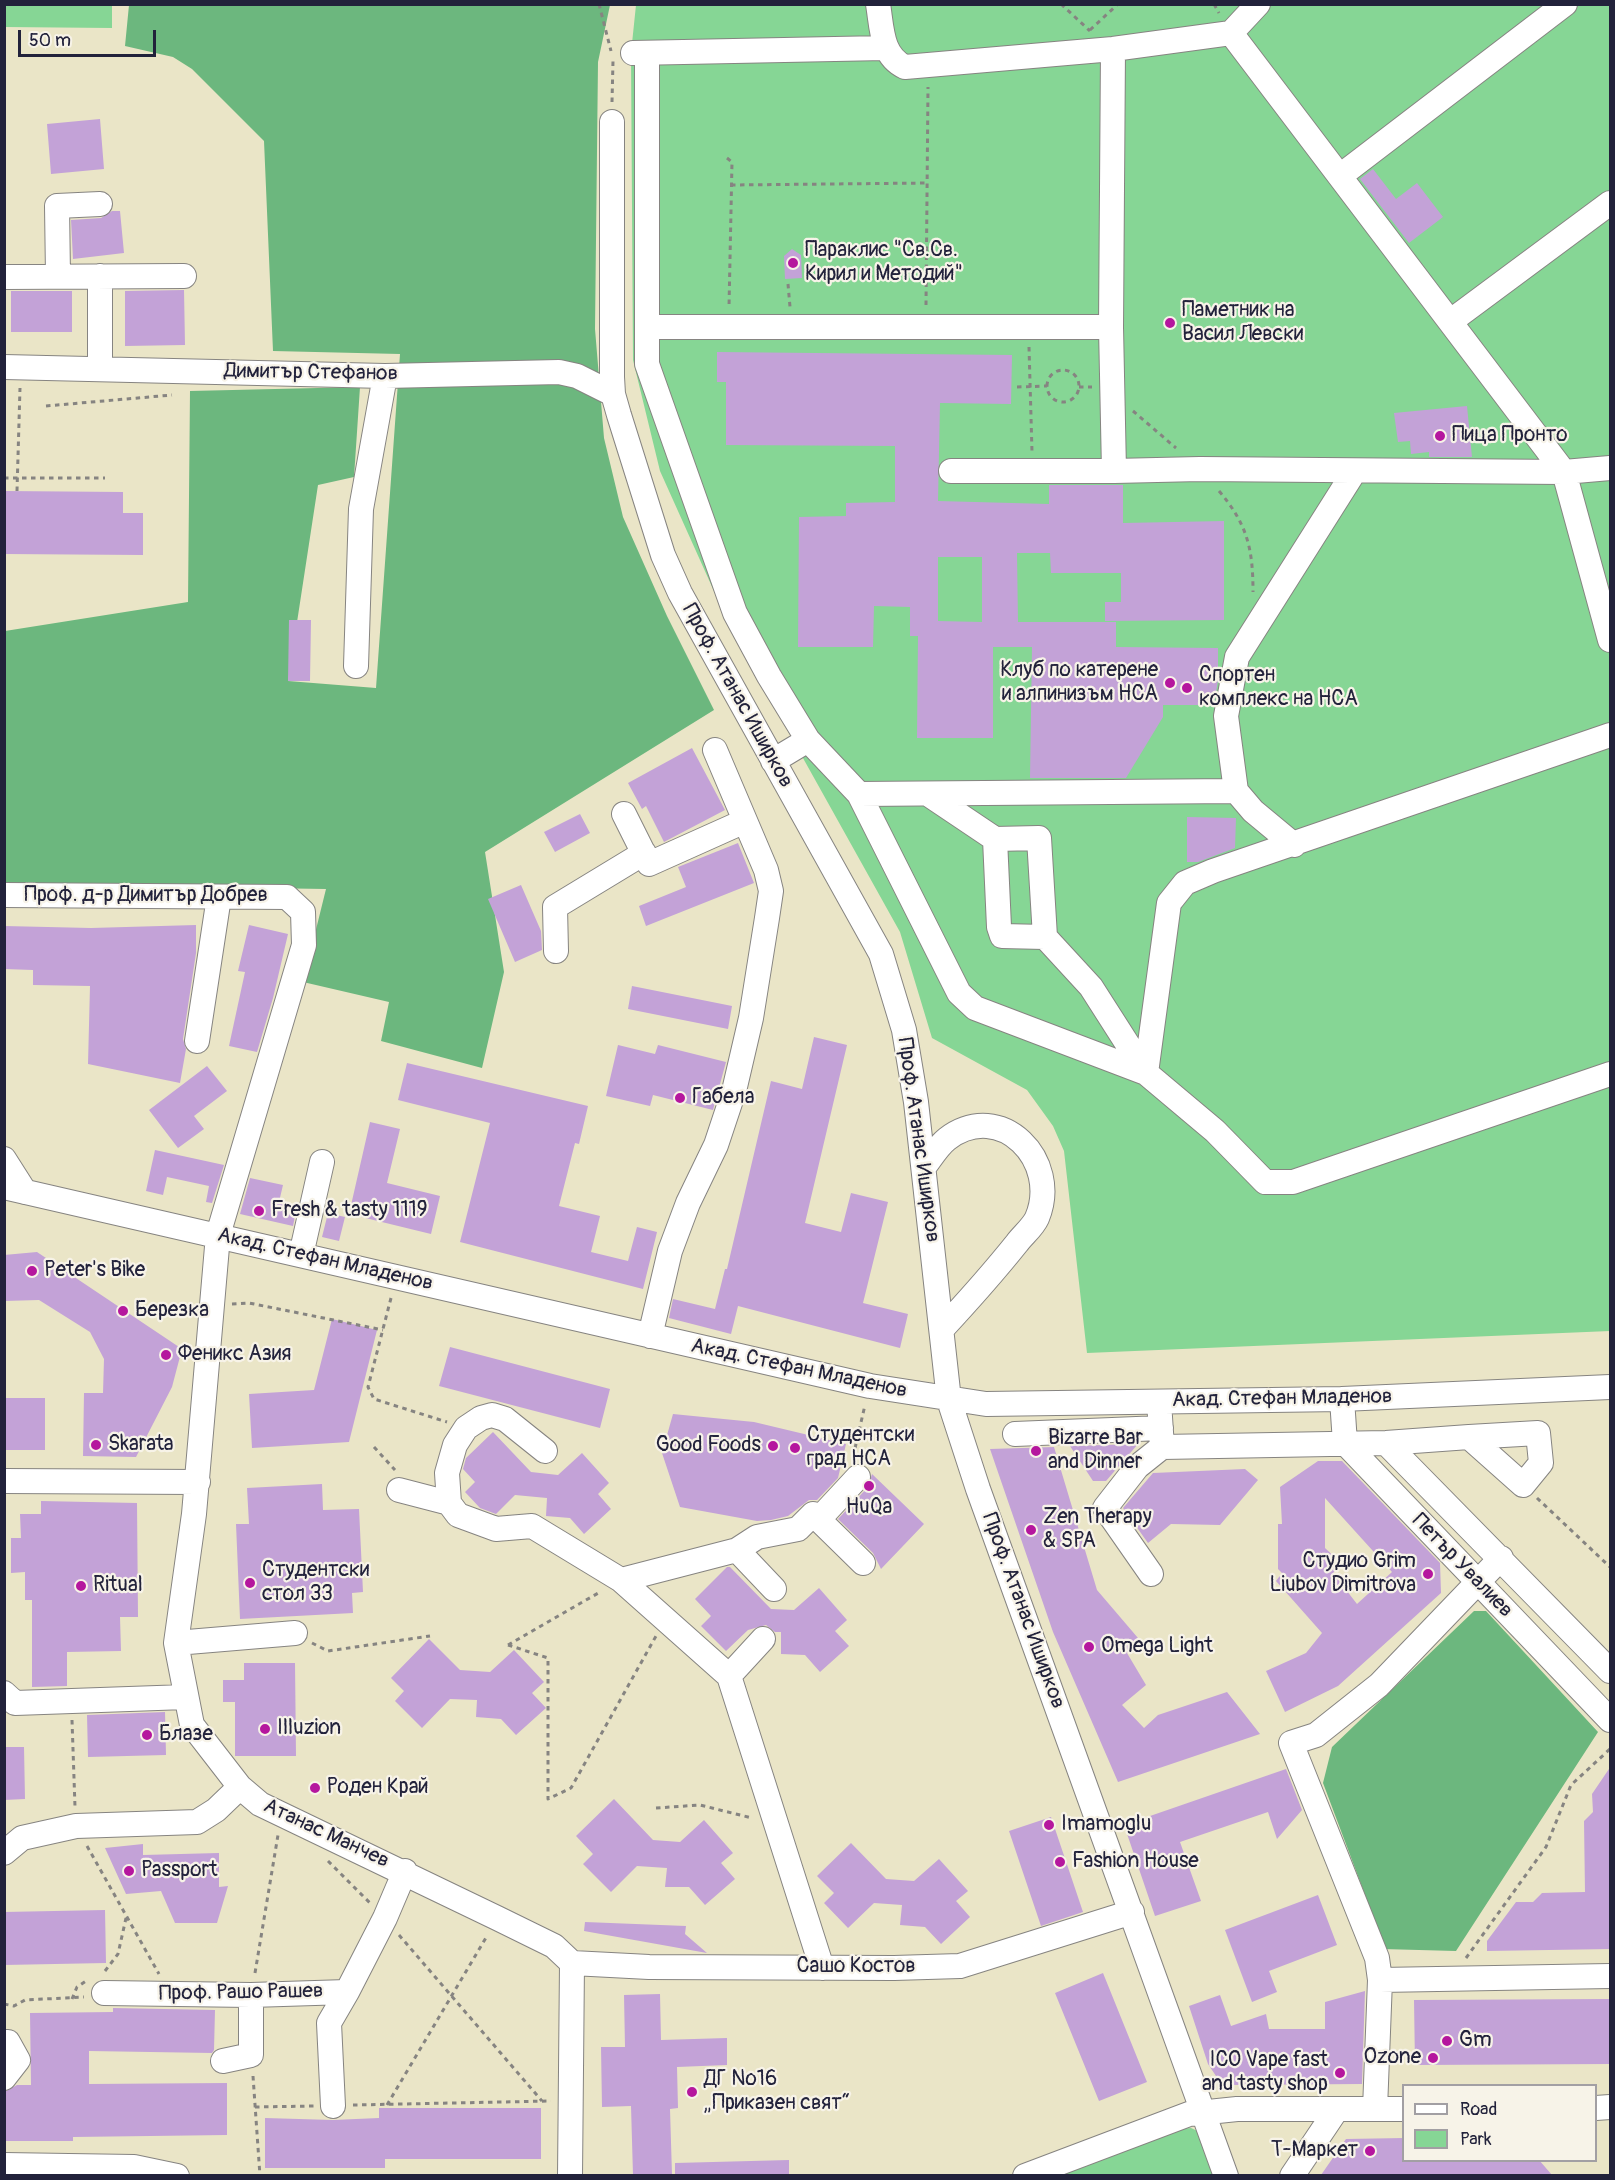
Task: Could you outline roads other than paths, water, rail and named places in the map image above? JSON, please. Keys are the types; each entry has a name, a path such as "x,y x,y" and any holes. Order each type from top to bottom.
{"street":[{"path":"878,4 885,48 894,62 905,67 1099,43 1231,33 1258,4"},
{"path":"1340,176 1565,4"},
{"path":"1231,33 1564,472 1611,640"},
{"path":"1099,43 1112,327 1114,471"},
{"path":"885,48 639,53 647,364 735,613 769,676 808,740 860,794 959,993 975,1008 1146,1073"},
{"name":"Проф. Атанас Иширков","path":"612,122 613,394 671,574 881,954 904,1030 924,1167 949,1400 978,1489 1226,2175"},
{"path":"1451,321 1611,203"},
{"path":"58,276 57,206 100,204"},
{"path":"100,276 100,367"},
{"path":"4,277 184,276"},
{"path":"647,327 926,325 1112,327"},
{"name":"Димитър Стефанов","path":"12,367 100,367 385,376 559,372 593,382 613,394"},
{"path":"356,666 362,509 385,376"},
{"path":"951,471 1200,469 1564,472 1611,468"},
{"path":"1294,845 1253,811 1236,791 1226,716 1237,657 1354,472"},
{"path":"1146,1073 1169,903 1185,883 1213,871 1611,735"},
{"path":"773,761 808,740"},
{"path":"650,1336 670,1251 719,1134 734,1091 751,1018 771,891 766,870 715,750"},
{"path":"860,794 1236,791"},
{"path":"928,794 995,839 1039,838 1045,937 1090,987 1146,1073 1215,1131 1265,1182 1293,1182 1611,1074"},
{"path":"624,814 649,864 745,821"},
{"path":"995,839 999,927 1002,936 1045,937"},
{"path":"556,951 555,907 644,853"},
{"name":"Проф. д-р Димитър Добрев","path":"4,896 287,897"},
{"path":"197,1041 219,897"},
{"name":"Атанас Манчев","path":"287,897 303,912 304,945 218,1235 198,1482 176,1643 192,1725 240,1787 260,1804 405,1871 554,1946 572,1963"},
{"path":"924,1167 947,1139 976,1127 994,1127 1013,1134 1026,1144 1036,1161 1044,1187 1037,1219 942,1329"},
{"path":"4,1159 15,1190"},
{"path":"301,1255 322,1162"},
{"name":"Акад. Стефан Младенов","path":"15,1190 870,1386 949,1400 986,1404 1342,1399 1611,1387"},
{"path":"1342,1399 1345,1443"},
{"path":"1150,1574 1105,1508 1162,1438 1159,1402"},
{"path":"545,1452 505,1419 492,1415 481,1418 466,1428 455,1445 447,1473 449,1503 458,1515 496,1529 532,1526 621,1580 729,1676 822,1968"},
{"path":"1015,1434 1386,1443 1469,1437 1538,1433 1541,1463 1523,1485 1469,1437"},
{"name":"Петър Увалиев","path":"1345,1443 1611,1720"},
{"path":"1386,1443 1611,1671"},
{"path":"819,1519 855,1469"},
{"path":"4,1481 198,1482"},
{"path":"399,1490 449,1503"},
{"path":"621,1580 737,1550 757,1537 798,1529 813,1514 863,1563"},
{"path":"737,1550 774,1589"},
{"path":"1375,2109 1380,1980 1377,1958 1317,1813 1291,1743 1316,1735 1379,1685 1501,1558"},
{"path":"176,1643 295,1633"},
{"path":"729,1676 763,1639"},
{"path":"4,1693 15,1703 186,1697"},
{"path":"4,1853 22,1838 76,1826 197,1822 216,1810 240,1787"},
{"name":"Проф. Рашо Рашев","path":"98,1982 170,1994 251,1995 347,1992 385,1918 405,1871"},
{"name":"Сашо Костов","path":"572,1963 649,1967 822,1968 960,1965 1132,1912"},
{"path":"570,2175 572,1963"},
{"path":"1380,1980 1611,1976"},
{"path":"333,2106 330,2024 347,1992"},
{"path":"223,2061 251,2055 251,1995"},
{"path":"4,2042 8,2042 18,2060 4,2078"},
{"path":"1025,2175 1176,2118 1203,2112 1236,2109 1402,2109"},
{"path":"1292,2175 1337,2109"},
{"path":"4,2165 134,2167 177,2175"}],"place":[{"name":"Параклис \"Св.Св. Кирил и Методий\"","path":"793,263"},
{"name":"Паметник на Васил Левски","path":"1170,323"},
{"name":"Пица Пронто","path":"1440,436"},
{"name":"Клуб по катерене и алпинизъм НСА","path":"1170,683"},
{"name":"Спортен комплекс на НСА","path":"1187,688"},
{"name":"Габела","path":"680,1098"},
{"name":"Fresh & tasty 1119","path":"259,1211"},
{"name":"Peter's Bike","path":"32,1271"},
{"name":"Березка","path":"123,1311"},
{"name":"Феникс Азия","path":"166,1355"},
{"name":"Skarata","path":"96,1445"},
{"name":"Good Foods","path":"773,1446"},
{"name":"Студентски град НСА","path":"795,1448"},
{"name":"Bizarre Bar and Dinner","path":"1036,1451"},
{"name":"HuQa","path":"869,1486"},
{"name":"Zen Therapy & SPA","path":"1031,1530"},
{"name":"Студио Grim Liubov Dimitrova","path":"1428,1574"},
{"name":"Студентски стол 33","path":"250,1583"},
{"name":"Ritual","path":"81,1586"},
{"name":"Omega Light","path":"1089,1647"},
{"name":"Illuzion","path":"265,1729"},
{"name":"Блазе","path":"147,1735"},
{"name":"Роден Край","path":"315,1788"},
{"name":"Imamoglu","path":"1049,1825"},
{"name":"Fashion House","path":"1060,1862"},
{"name":"Passport","path":"129,1871"},
{"name":"Gm","path":"1447,2041"},
{"name":"Ozone","path":"1433,2058"},
{"name":"ICO Vape fast and tasty shop","path":"1340,2073"},
{"name":"ДГ №16 „Приказен свят“","path":"692,2092"},
{"name":"Т-Маркет","path":"1370,2151"}]}
